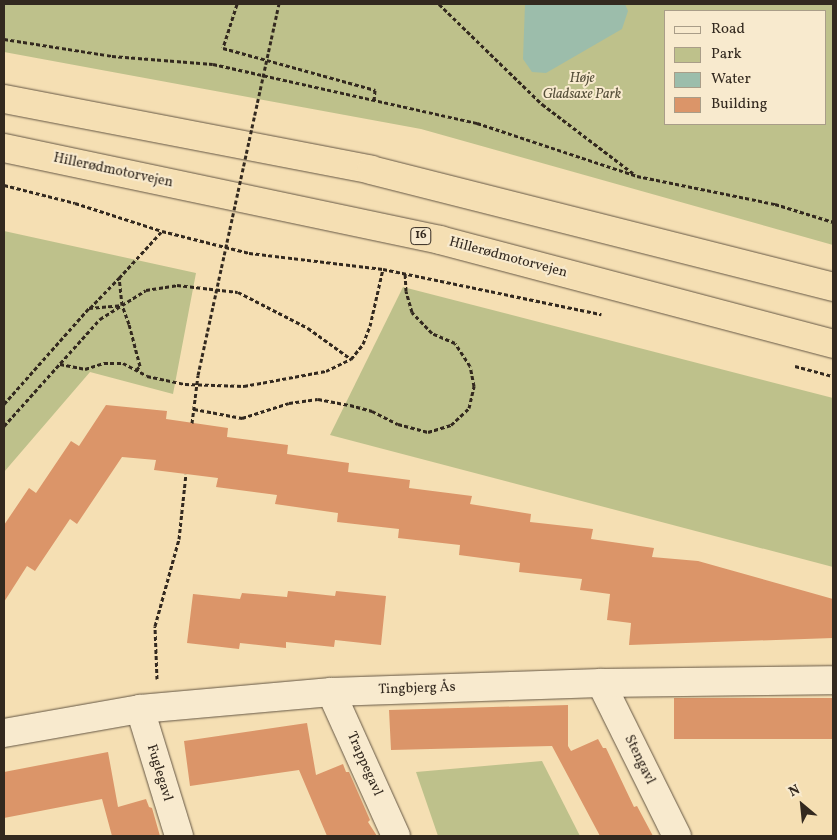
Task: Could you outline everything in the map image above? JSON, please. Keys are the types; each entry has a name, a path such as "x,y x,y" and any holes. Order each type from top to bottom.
{"highway":[{"path":"4,99 371,170 833,287"},
{"name":"Hillerødmotorvejen","path":"4,148 440,240 833,344"}],"street":[{"name":"Tingbjerg Ås","path":"4,733 150,708 331,692 601,684 833,680"},
{"name":"Stengavl","path":"601,684 677,836"},
{"name":"Trappegavl","path":"331,692 396,836"},
{"name":"Fuglegavl","path":"150,708 179,836"}],"path":[{"path":"237,4 223,48 375,90 374,101"},
{"path":"192,423 198,375 279,4"},
{"path":"439,4 542,104 637,176"},
{"path":"4,39 112,56 213,64 476,123 637,176 775,204 833,222"},
{"path":"4,185 74,203 162,232 249,253 383,269 608,316"},
{"path":"4,404 89,308 162,232"},
{"path":"60,364 85,369 104,363 123,363 147,376 185,384 244,386 326,371 351,359 363,344 370,326 383,269"},
{"path":"194,409 242,418 289,403 318,399 372,411 398,424 428,432 451,426 469,408 474,386 470,366 455,343 432,333 412,312 406,291 405,273"},
{"path":"119,278 122,305 140,366 136,370"},
{"path":"4,426 100,319 146,290 177,285 238,292 308,328 351,359"},
{"path":"89,308 122,305"},
{"path":"787,363 833,376"},
{"path":"150,708 155,651 155,626 179,539 186,474"}],"green space":[{"name":"Høje Gladsaxe Park","path":"4,4 833,4 833,245 421,129 4,52"},
{"path":"4,231 196,273 173,394 90,372 4,472"},
{"path":"403,287 833,398 833,567 330,435"},
{"path":"542,761 580,836 438,836 416,772"}],"water":[{"path":"525,4 625,4 628,11 622,29 546,73 532,72 523,59"}],"building":[{"path":"106,405 167,411 166,419 228,428 227,437 288,445 287,454 349,463 348,472 410,480 409,488 472,496 470,504 531,514 530,522 593,529 591,539 654,548 652,557 698,561 833,599 833,638 629,645 631,623 607,620 610,594 580,590 582,579 519,572 520,563 459,555 460,545 398,538 399,529 337,522 338,513 275,504 277,495 216,487 218,478 154,470 156,460 122,457 77,524 70,519 35,571 27,566 4,602 4,525 29,488 36,493 71,441 79,446"},
{"path":"288,591 335,596 336,591 386,596 381,645 335,640 334,647 286,642 286,648 240,643 239,649 187,643 193,594 240,599 242,593 287,597"},
{"path":"674,698 833,698 833,739 674,739"},
{"path":"568,705 568,746 571,751 598,739 603,748 606,748 634,807 637,806 653,836 600,836 552,746 391,750 389,710"},
{"path":"307,723 316,775 343,764 346,772 349,772 370,820 368,822 377,836 327,836 299,770 190,786 184,741"},
{"path":"108,752 118,807 146,799 149,807 152,808 160,836 112,836 102,799 4,818 4,772"}]}
